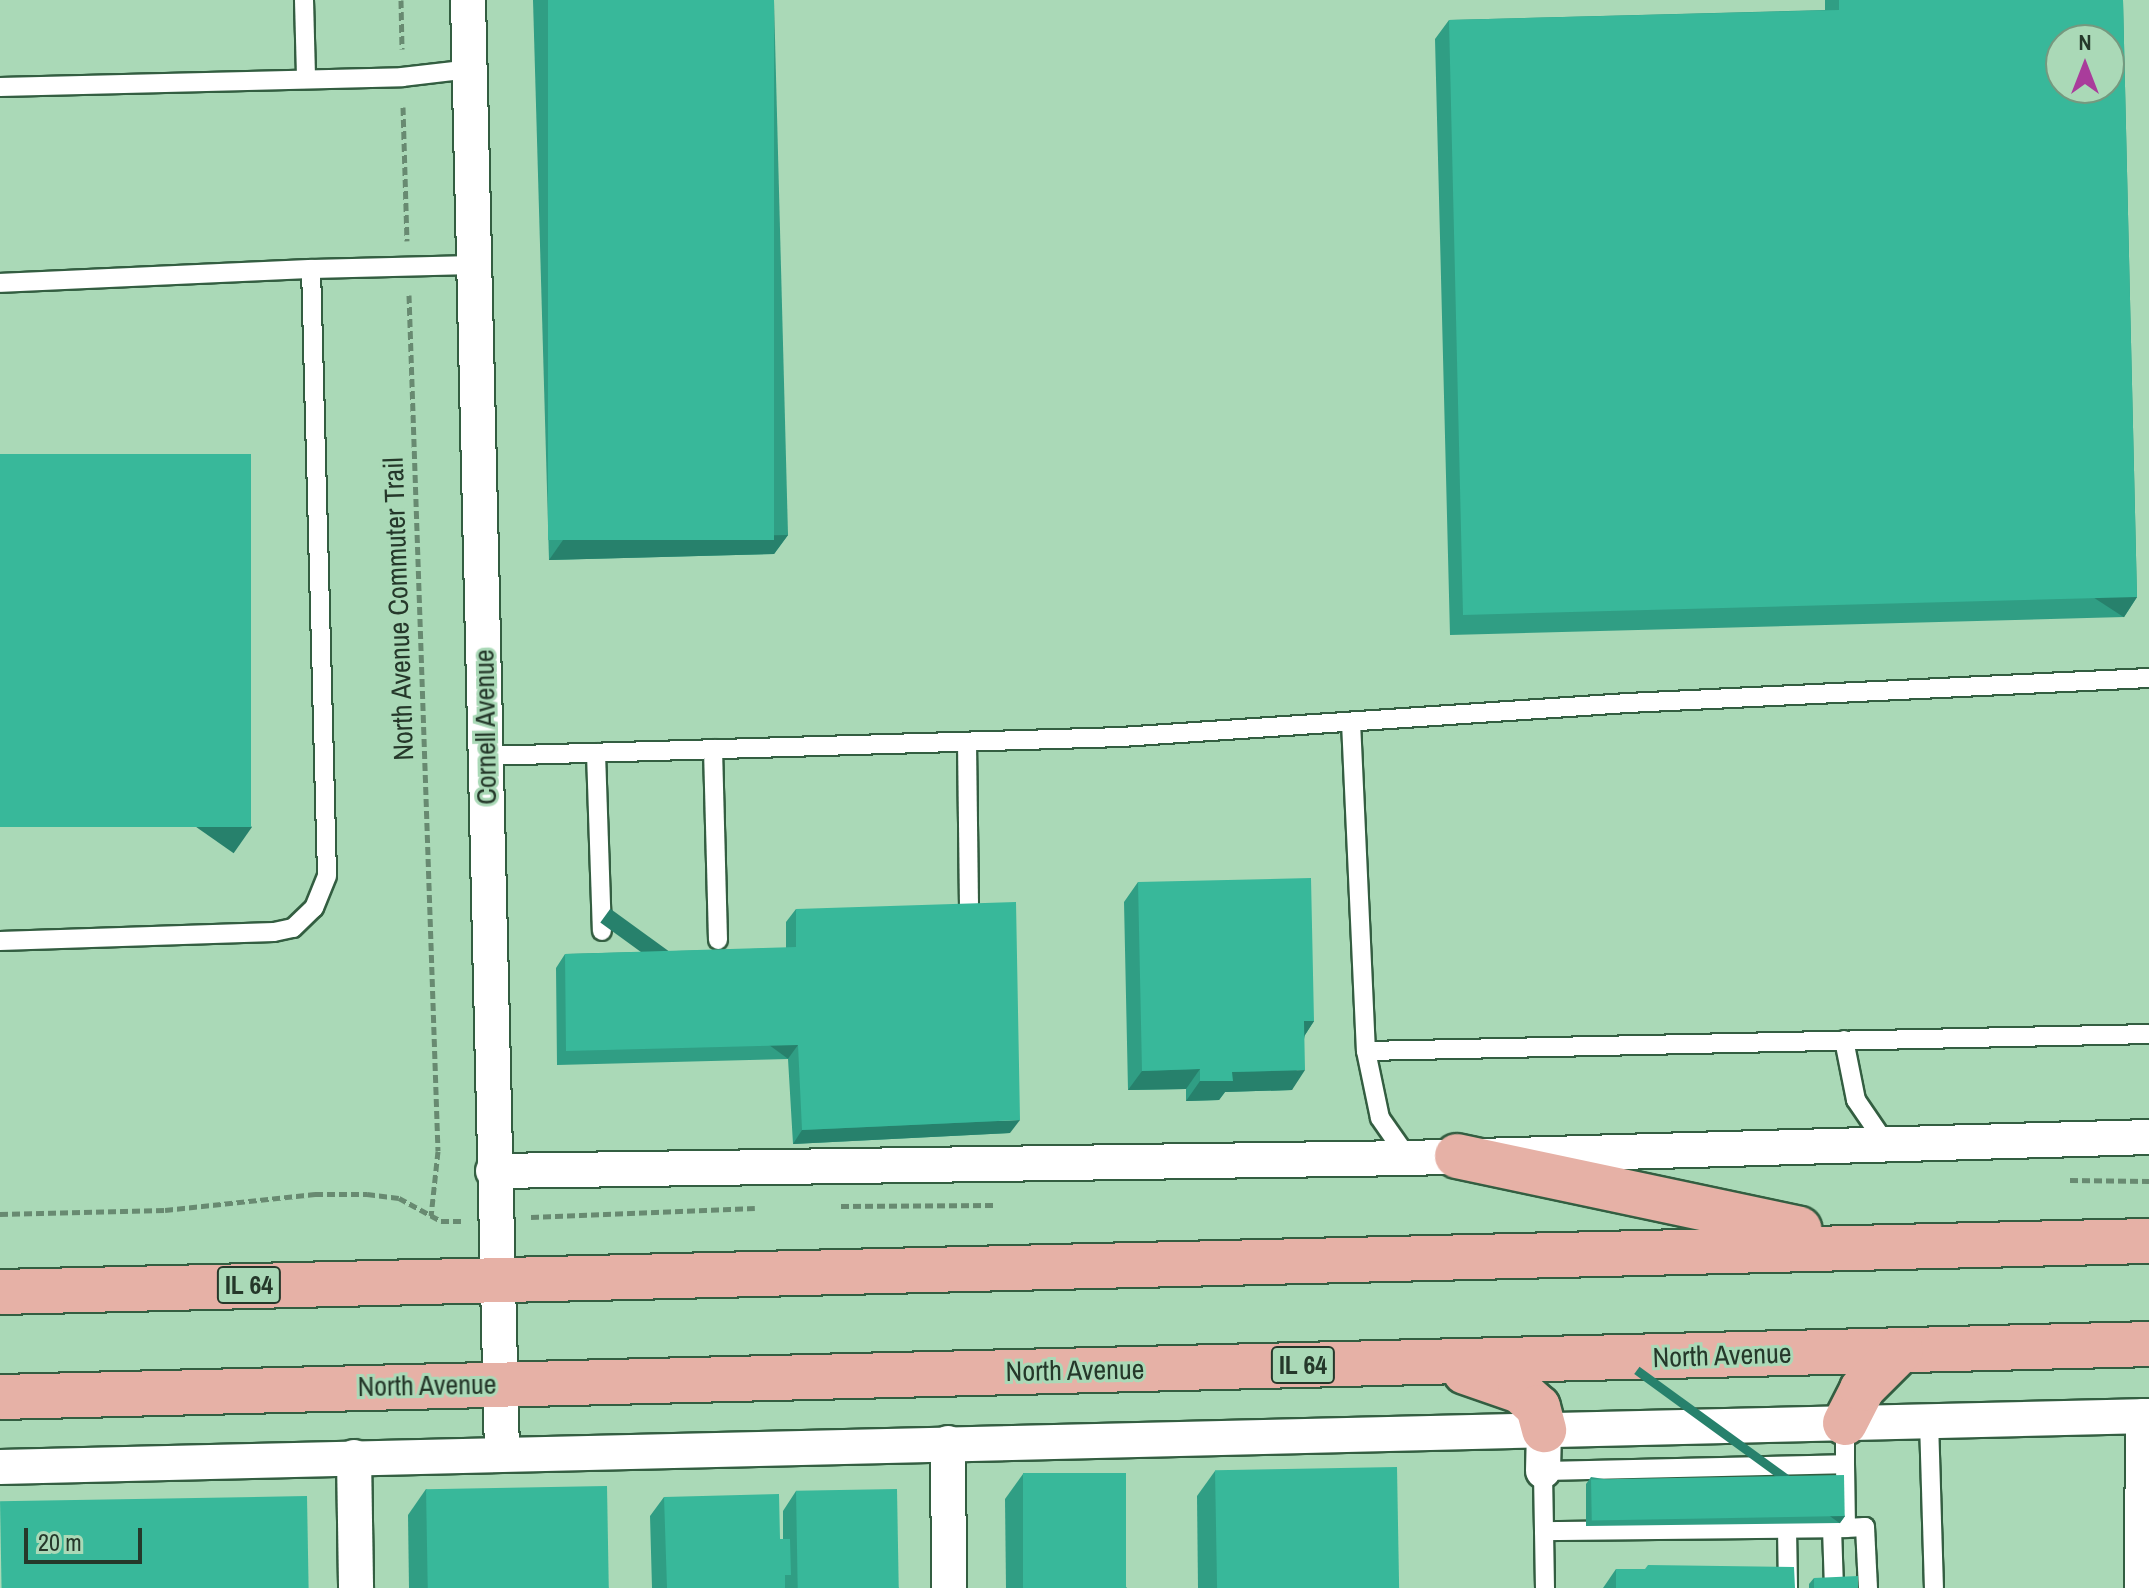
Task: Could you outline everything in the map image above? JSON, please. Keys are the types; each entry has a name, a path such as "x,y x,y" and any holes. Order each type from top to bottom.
{"main road":[{"path":"1457,1156 1753,1223 1920,1246"},
{"name":"IL 64","path":"0,1292 2149,1241"},
{"name":"North Avenue","path":"0,1397 2149,1344"},
{"path":"1845,1443 1862,1389 1901,1350"},
{"path":"1436,1362 1520,1391 1538,1407 1543,1450"}],"street":[{"name":"Cornell Avenue","path":"468,0 493,1171 502,1453"},
{"path":"493,1171 1408,1158 2149,1137"},
{"path":"0,1467 948,1443 1543,1450 1845,1443 1929,1421 2146,1416 2142,1588"},
{"path":"948,1443 949,1588"},
{"path":"354,1457 356,1588"}],"lane":[{"path":"304,0 306,79"},
{"path":"0,87 402,77 470,69"},
{"path":"0,283 474,265"},
{"path":"0,941 274,932 293,928 314,908 327,875 311,269"},
{"path":"486,756 967,742 2149,678"},
{"path":"1351,722 1366,1051 1380,1118 1408,1158"},
{"path":"967,742 969,917"},
{"path":"713,749 718,940"},
{"path":"596,753 602,931"},
{"path":"1366,1051 2149,1034"},
{"path":"1844,1040 1856,1100 1886,1144"},
{"path":"1929,1421 1934,1588"},
{"path":"1834,1588 1845,1443"},
{"path":"1543,1450 1545,1588"},
{"path":"1544,1531 1865,1527 1868,1588"},
{"path":"1787,1529 1788,1588"}],"path":[{"name":"North Avenue Commuter Trail","path":"401,0 438,1151 431,1216"},
{"path":"2056,1180 2149,1181"},
{"path":"0,1214 165,1210 315,1194 367,1194 399,1198 441,1221"}],"building":[{"path":"548,0 774,0 774,540 548,540"},
{"path":"1839,0 2123,0 2124,24 2045,24 2045,104 2125,104 2125,85 2137,597 1463,615 1449,20 1839,10"},
{"path":"0,454 251,454 251,827 0,827"},
{"path":"1311,878 1314,1021 1304,1021 1305,1070 1232,1072 1233,1081 1200,1081 1200,1069 1142,1071 1138,882"},
{"path":"1016,902 1020,1120 802,1130 798,1045 566,1051 565,954 796,947 796,909"},
{"path":"1397,1467 1399,1588 1217,1588 1215,1470"},
{"path":"1023,1473 1126,1473 1126,1588 1023,1588"},
{"path":"1844,1475 1845,1516 1592,1520 1591,1479"},
{"path":"607,1486 609,1588 428,1588 426,1489"},
{"path":"897,1489 899,1588 798,1588 796,1491"},
{"path":"779,1494 780,1539 790,1539 791,1575 785,1575 785,1588 667,1588 664,1497"},
{"path":"307,1496 309,1588 2,1588 0,1501"},
{"path":"1648,1565 1794,1567 1795,1588 1616,1588 1616,1569 1645,1569"},
{"path":"1858,1576 1858,1588 1814,1588 1814,1578"}]}
